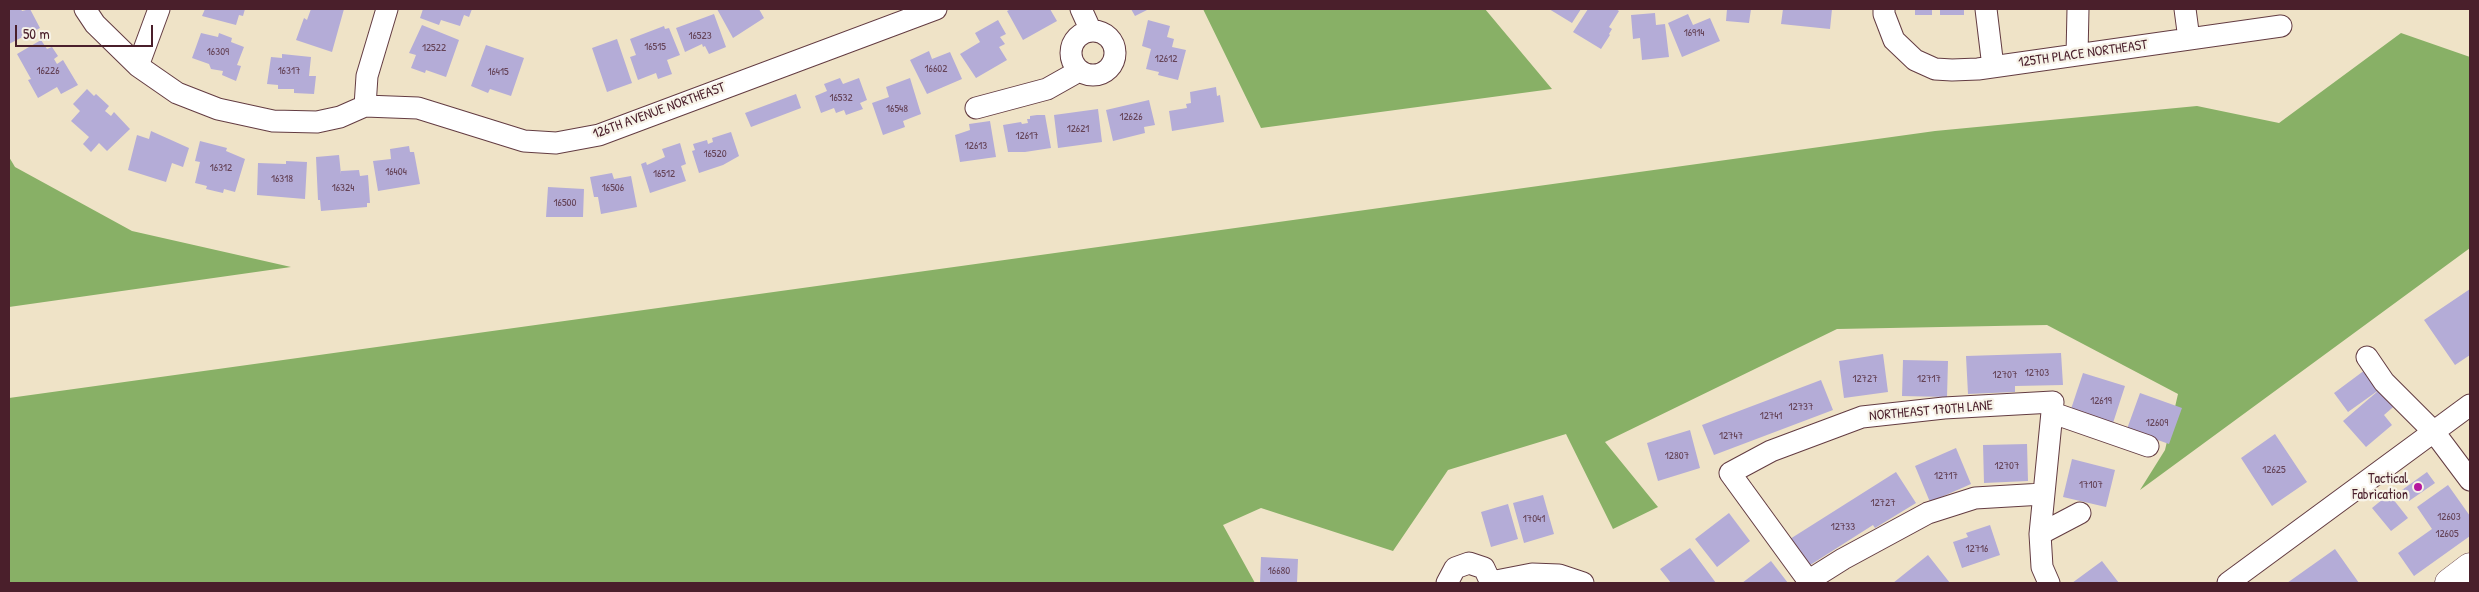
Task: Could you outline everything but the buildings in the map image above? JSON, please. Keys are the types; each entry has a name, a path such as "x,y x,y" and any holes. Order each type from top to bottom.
{"main road":[{"path":"2449,583 2470,567"}],"street":[{"name":"126TH AVENUE NORTHEAST","path":"86,9 95,24 138,66 177,93 210,106 273,121 317,122 340,117 366,106 418,108 524,141 556,143 599,134 903,15 936,9"},
{"path":"138,66 159,9"},
{"path":"366,106 367,76 387,9"},
{"path":"1081,9 1091,31"},
{"name":"125TH PLACE NORTHEAST","path":"1884,9 1884,14 1894,40 1915,60 1935,69 1952,70 1993,67 2281,26"},
{"path":"1986,9 1993,67"},
{"path":"2078,9 2078,55"},
{"path":"2185,9 2189,39"},
{"path":"1091,31 1098,31 1111,40 1116,55 1114,62 1103,73 1095,76 1079,71 1071,59 1072,44 1083,33 1091,31"},
{"path":"976,108 1047,89 1079,71"},
{"path":"2367,357 2384,382 2434,432 2470,480"},
{"path":"2228,583 2470,405"},
{"path":"2049,583 2042,567 2040,534 2053,407 2148,446"},
{"name":"NORTHEAST 170TH LANE","path":"1809,582 1730,473 1771,450 1862,416 1944,408 2053,407"},
{"path":"1809,582 1842,559 1928,513 1975,498 2043,494"},
{"path":"2040,534 2080,514"},
{"path":"1447,583 1450,574 1455,568 1469,563 1484,568 1491,582 1541,575 1560,575 1582,583"}],"green space":[{"path":"1203,9 1485,9 1552,89 1261,128"},
{"path":"2401,33 2470,57 2470,248 2140,490 2165,450 2178,394 2047,325 1837,329 1605,442 1658,507 1613,529 1566,434 1448,470 1393,551 1261,508 1223,525 1255,583 9,583 9,398 1935,131 2197,106 2279,123"},
{"path":"9,157 15,167 132,231 291,267 9,307"}],"place":[{"name":"Tactical Fabrication","path":"2418,487"}]}
